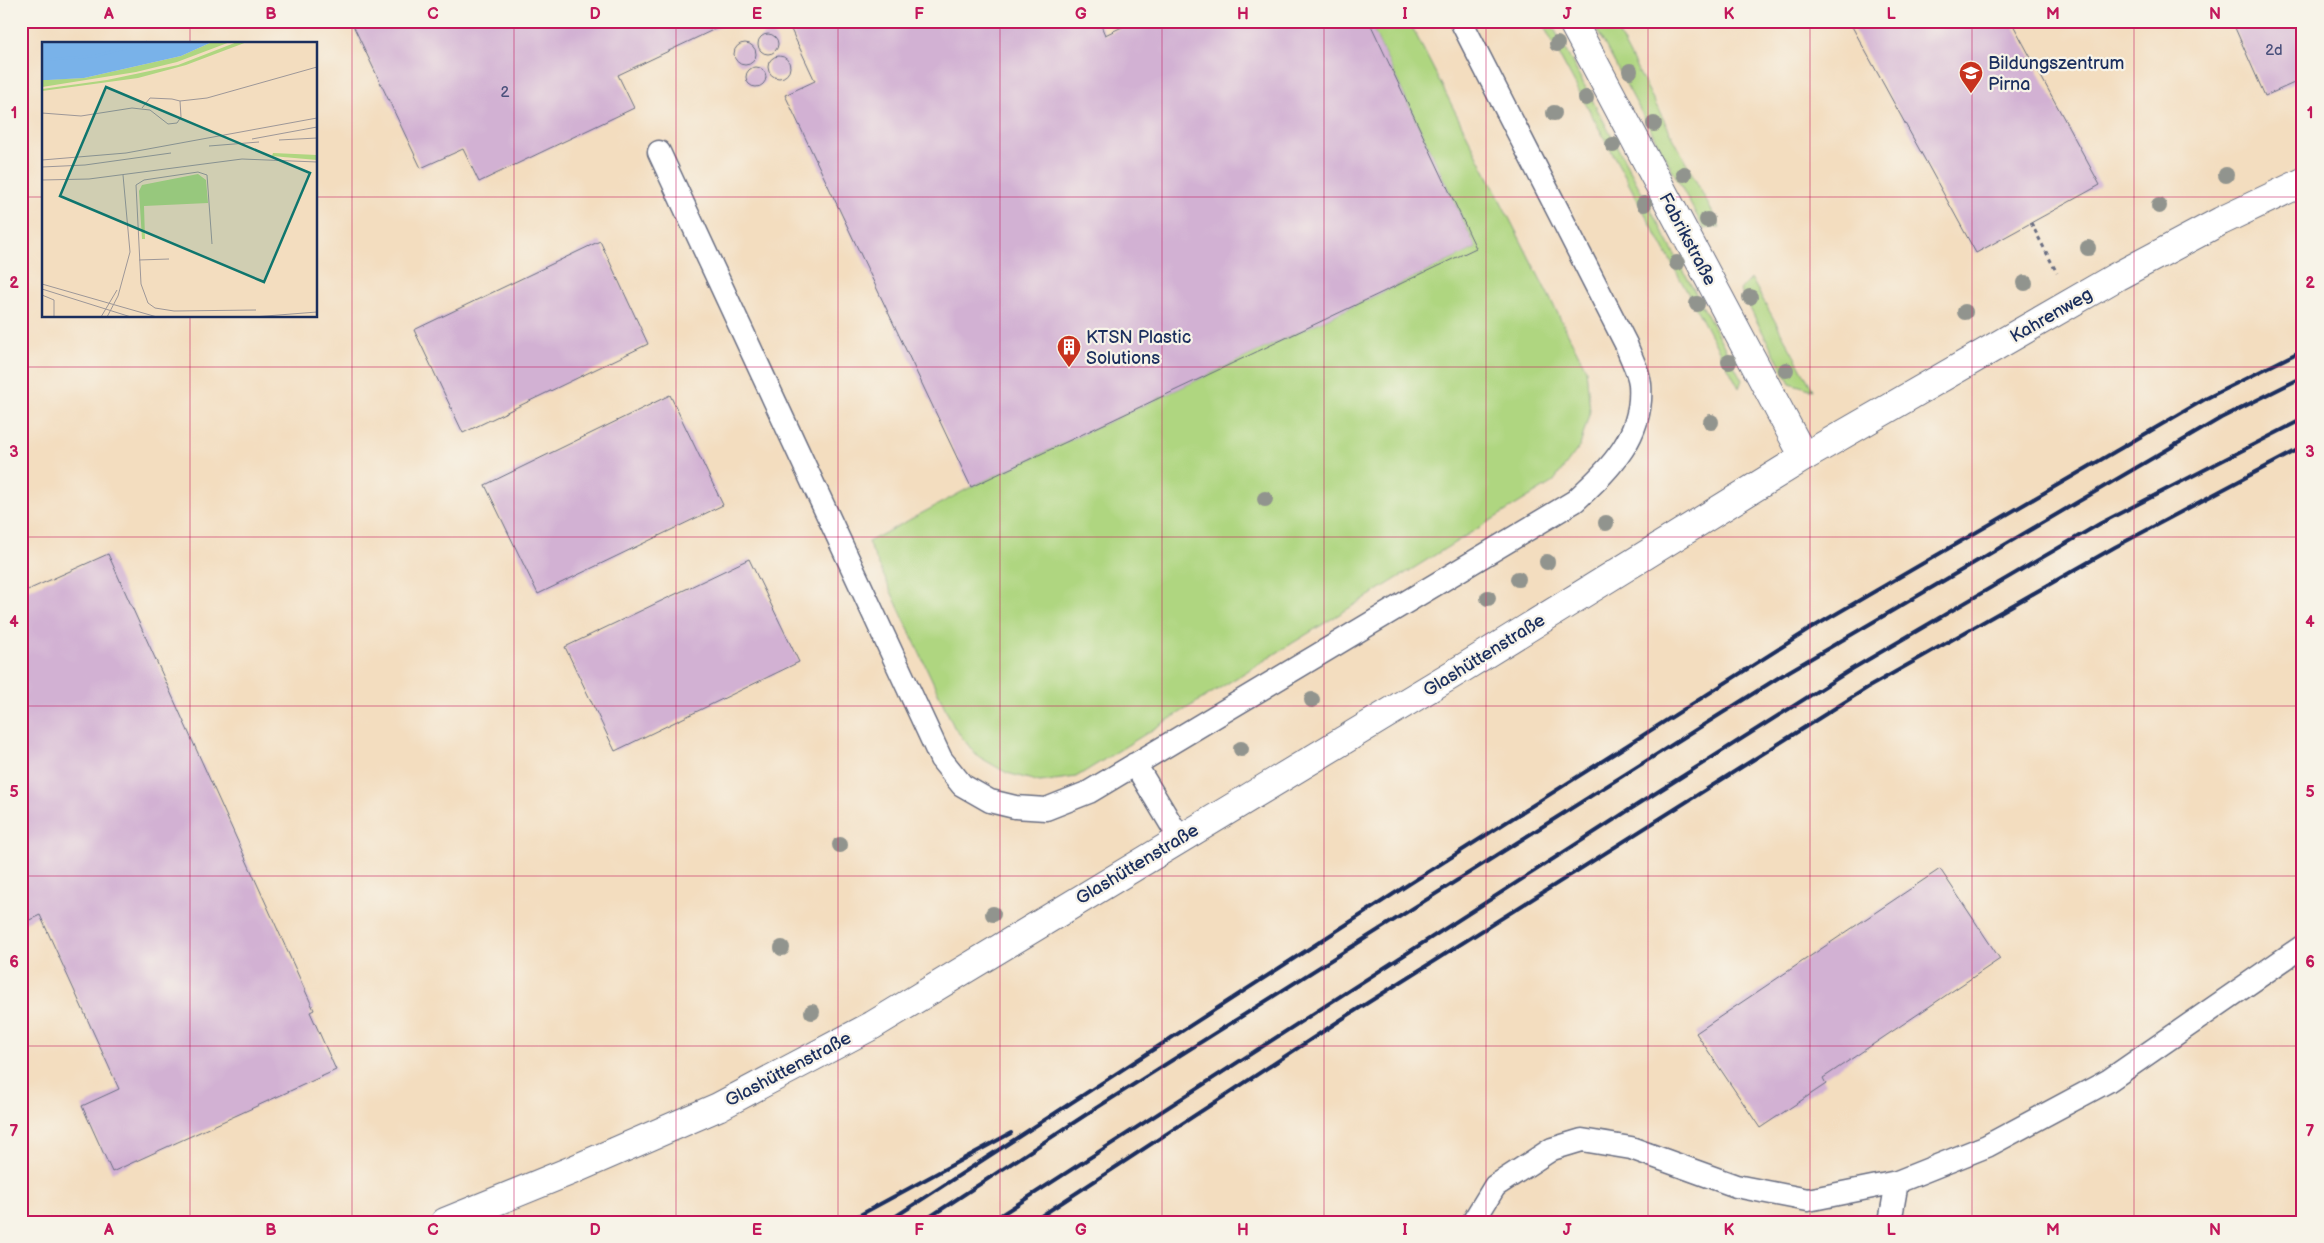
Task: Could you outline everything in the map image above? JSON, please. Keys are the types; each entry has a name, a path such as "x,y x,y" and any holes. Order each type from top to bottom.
{"street":[{"name":"Fabrikstraße","path":"1572,21 1804,457"},
{"name":"Kahrenweg","path":"1804,457 2116,277 2220,221 2303,182"},
{"name":"Glashüttenstraße","path":"445,1222 575,1169 718,1106 873,1025 1463,668 1804,457"}],"lane":[{"path":"659,152 941,758 962,785 990,801 1015,807 1046,809 1089,792 1575,501 1612,466 1627,441 1638,416 1640,383 1626,344 1461,21"},
{"path":"1135,764 1180,839"},
{"path":"1474,1222 1495,1186 1552,1149 1582,1140 1630,1148 1736,1186 1808,1200 1897,1182 1987,1146 2108,1081 2303,946"},
{"path":"1890,1222 1897,1182"}],"path":[{"path":"2031,223 2059,276"}],"green space":[{"path":"1369,21 1409,21 1586,369 1590,411 1580,446 1553,482 1076,777 1040,782 1007,773 976,755 954,727 868,542 971,487 1476,248"},
{"path":"1541,21 1550,21 1742,380 1739,388"},
{"path":"1592,21 1612,21 1720,227 1704,229"},
{"path":"1751,278 1813,390 1790,383 1740,290"}],"building":[{"path":"351,21 732,21 618,75 634,108 479,182 463,149 421,168"},
{"name":"KTSN Plastic Solutions","path":"787,21 1099,21 1105,35 1135,21 1369,21 1476,248 971,487 785,95 815,81"},
{"path":"1849,21 2011,21 2100,185 1976,253"},
{"path":"2232,21 2303,21 2303,79 2265,96"},
{"path":"764,34 772,34 778,40 778,48 772,54 764,54 758,48 758,40"},
{"path":"745,43 755,50 756,54 749,64 745,65 735,58 734,54 741,44"},
{"path":"779,56 789,63 790,67 783,77 779,78 769,71 768,67 775,57"},
{"path":"752,67 760,67 766,73 766,81 760,87 752,87 746,81 746,73"},
{"path":"600,241 648,344 463,433 414,330"},
{"path":"670,395 723,505 538,594 485,485"},
{"path":"108,554 314,1010 310,1012 336,1070 112,1172 82,1106 119,1089 40,915 21,924 21,593"},
{"path":"749,559 799,662 615,751 565,647"},
{"path":"1940,869 2000,959 1823,1078 1826,1084 1760,1128 1696,1033"}],"railway":[{"path":"887,1222 1409,884 1810,629 2207,398 2303,350"},
{"path":"922,1222 1090,1112 1781,676 2221,418 2303,377"},
{"path":"990,1222 1629,810 1852,669 2101,523 2303,419"},
{"path":"1032,1222 1342,1019 1867,688 2115,547 2303,447"},
{"path":"847,1222 1011,1133"}],"place":[{"name":"Bildungszentrum Pirna","path":"1971,94"},
{"name":"KTSN Plastic Solutions","path":"1069,368"}]}
